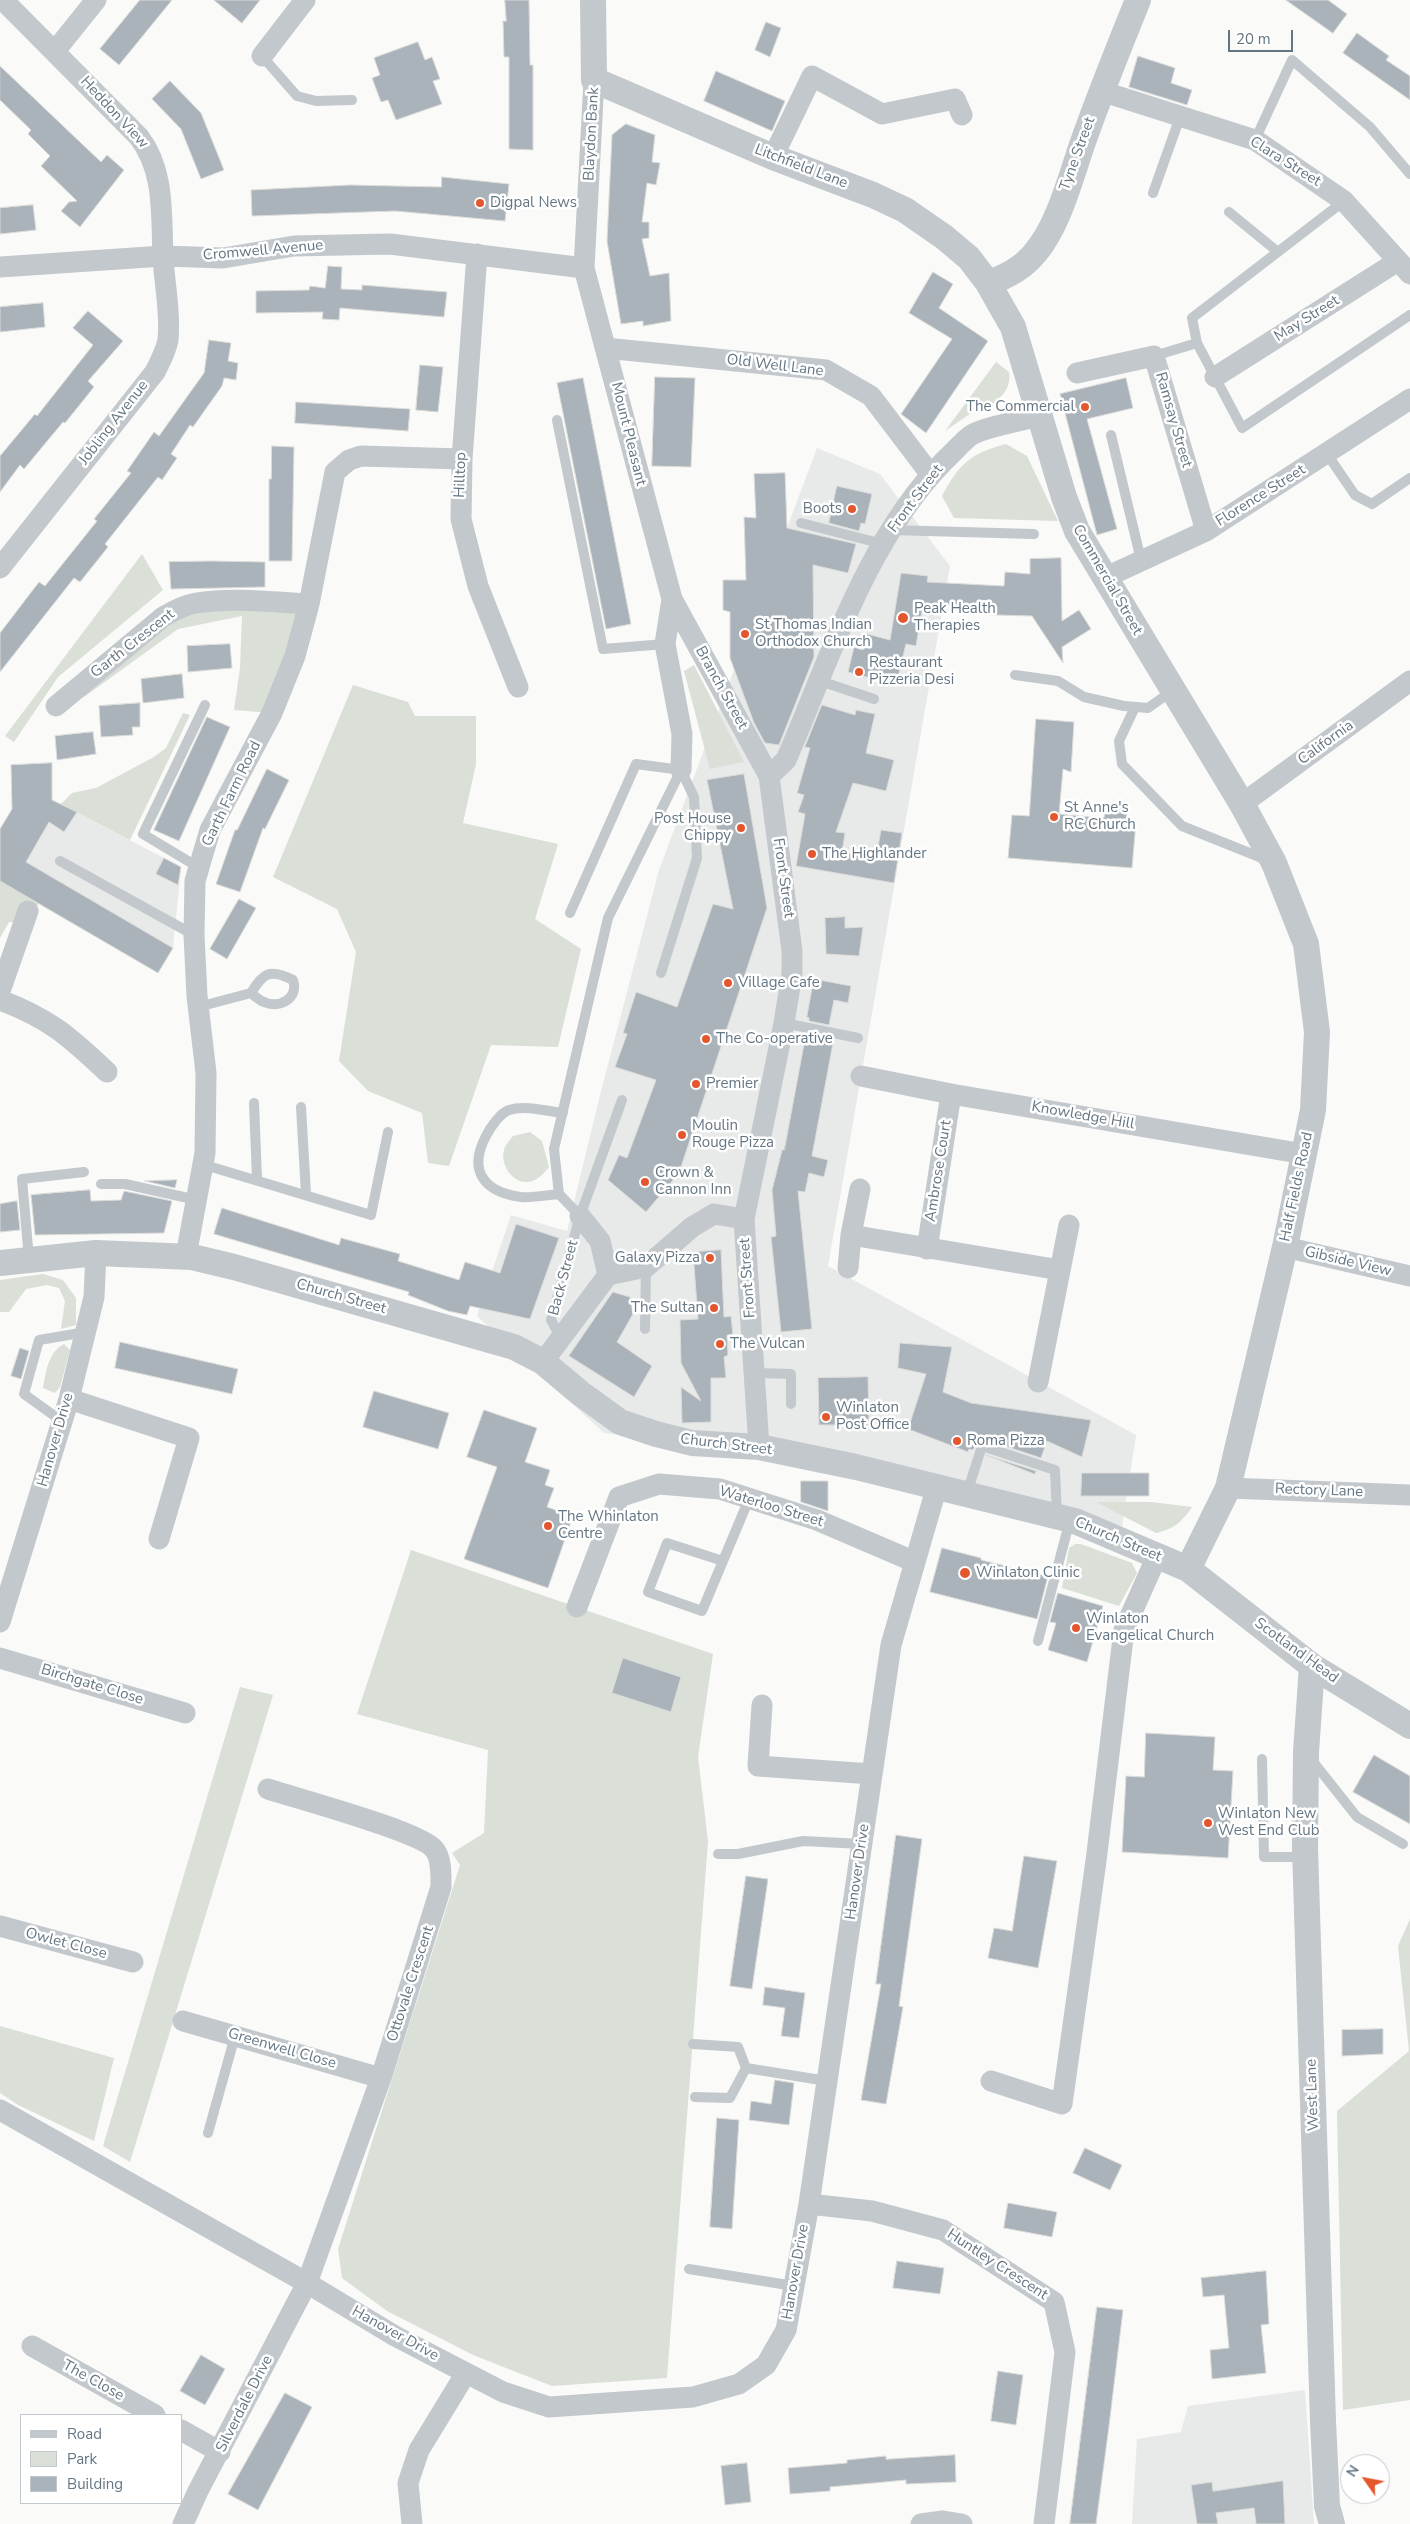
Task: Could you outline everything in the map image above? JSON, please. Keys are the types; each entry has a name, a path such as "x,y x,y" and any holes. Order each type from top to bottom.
{"street":[{"name":"Heddon View","path":"3,0 139,137 149,150 160,187 163,256"},
{"path":"55,51 96,0"},
{"path":"262,56 305,0"},
{"name":"Blaydon Bank","path":"584,268 594,80 592,0"},
{"name":"Tyne Street","path":"988,283 1017,270 1036,253 1046,235 1057,213 1101,92 1138,0"},
{"path":"773,157 812,76 882,114 955,99 962,115"},
{"name":"Litchfield Lane","path":"594,80 773,157 873,195 905,210 970,258 988,283"},
{"name":"Clara Street","path":"1101,92 1255,140 1344,201 1404,267"},
{"name":"Cromwell Avenue","path":"0,266 163,256 223,258 294,246 390,244 584,268"},
{"name":"Hilltop","path":"477,254 462,459 460,519 466,548 478,586 518,687"},
{"name":"Jobling Avenue","path":"0,568 155,372 168,342 170,310 163,256"},
{"name":"May Street","path":"1216,377 1404,267"},
{"name":"Mount Pleasant","path":"584,268 672,599"},
{"name":"Commercial Street","path":"988,283 1013,328 1064,497 1077,530 1104,578 1242,804"},
{"name":"Old Well Lane","path":"606,348 826,370 871,396 931,475"},
{"name":"Ramsay Street","path":"1077,373 1154,356 1206,531"},
{"name":"Florence Street","path":"1104,578 1206,531 1410,399"},
{"name":"Front Street","path":"759,1447 744,1219 784,1023 792,974 792,951 769,776 786,760 860,587 887,537 931,475 971,435 1039,416"},
{"name":"Garth Farm Road","path":"176,1256 197,1200 205,1165 206,1073 198,1007 194,935 195,881 210,830 272,713 295,656 309,604 335,472 349,460 361,456 462,459"},
{"path":"672,599 664,644 682,734 681,770"},
{"name":"Branch Street","path":"672,599 769,776"},
{"name":"Garth Crescent","path":"56,706 163,617 179,608 194,603 242,601 309,604"},
{"name":"California","path":"1242,804 1410,682"},
{"name":"Half Fields Road","path":"1188,1569 1228,1488 1285,1247 1313,1110 1317,1032 1306,944 1274,863 1242,804"},
{"path":"0,991 28,911"},
{"path":"0,1000 27,1010 64,1031 107,1072"},
{"name":"Knowledge Hill","path":"862,1076 951,1094 1304,1154"},
{"name":"Ambrose Court","path":"927,1249 951,1094"},
{"path":"848,1268 851,1235 860,1188"},
{"path":"543,1362 608,1275 646,1267 692,1227 714,1214 744,1219"},
{"name":"Back Street","path":"580,1216 600,1241 608,1275"},
{"path":"1038,1382 1069,1225"},
{"path":"851,1235 1060,1270"},
{"name":"Gibside View","path":"1285,1247 1410,1276"},
{"name":"Church Street","path":"0,1263 96,1253 176,1256 244,1270 514,1347 543,1362 580,1394 620,1422 692,1444 759,1447 856,1466 1064,1518 1188,1569"},
{"name":"Hanover Drive","path":"0,1622 69,1399 94,1297 96,1253"},
{"path":"69,1399 189,1438 159,1539"},
{"name":"Waterloo Street","path":"577,1607 619,1497 658,1484 720,1490 817,1520 915,1562"},
{"name":"Hanover Drive","path":"0,2110 307,2283 394,2336 503,2392 549,2406 693,2397 739,2384 766,2365 786,2330 809,2204 892,1645 937,1486"},
{"name":"Rectory Lane","path":"1228,1488 1410,1495"},
{"path":"991,2081 1062,2104 1096,1861 1124,1630 1157,1556"},
{"name":"Scotland Head","path":"1188,1569 1312,1666 1410,1726"},
{"name":"Birchgate Close","path":"0,1658 185,1713"},
{"name":"West Lane","path":"1312,1666 1306,1752 1305,1857 1323,2421 1327,2506 1332,2524"},
{"path":"762,1705 758,1766 872,1774"},
{"name":"Ottovale Crescent","path":"268,1789 410,1835 434,1850 440,1866 441,1887 381,2078 307,2283"},
{"name":"Owlet Close","path":"0,1926 133,1962"},
{"name":"Greenwell Close","path":"183,2021 381,2078"},
{"name":"Huntley Crescent","path":"809,2204 872,2211 942,2230 1054,2302 1065,2352 1044,2524"},
{"name":"Silverdale Drive","path":"183,2524 198,2491 307,2283"},
{"name":"The Close","path":"32,2346 153,2414"},
{"path":"412,2524 408,2484 419,2450 466,2373"},
{"path":"182,2431 220,2452"},
{"path":"921,2524 943,2522 962,2524"}],"lane":[{"path":"262,56 297,96 316,102 352,100"},
{"path":"1255,140 1292,60 1370,127 1410,174"},
{"path":"1153,193 1180,117"},
{"path":"1344,201 1192,318 1197,343 1242,428 1410,315"},
{"path":"1229,212 1278,252"},
{"path":"1154,356 1197,343"},
{"path":"556,420 603,648 664,644"},
{"path":"1111,435 1142,560"},
{"path":"1327,454 1355,495 1372,504 1410,478"},
{"path":"801,523 887,537 1034,534"},
{"path":"1015,675 1058,681 1084,697 1136,707 1148,708 1173,690"},
{"path":"820,682 874,699"},
{"path":"198,867 143,834 206,705"},
{"path":"1136,707 1119,741 1122,764 1182,826 1274,863"},
{"path":"570,913 636,764 681,770"},
{"path":"661,973 697,858 694,797 681,770"},
{"path":"580,1216 560,1194 554,1149 562,1113 608,918 681,770"},
{"path":"60,861 194,935"},
{"path":"198,1007 251,993"},
{"path":"784,1023 858,1038"},
{"name":"Back Street","path":"561,1338 551,1320 580,1216 622,1100"},
{"path":"254,1103 257,1179"},
{"path":"301,1106 306,1194"},
{"path":"560,1194 521,1197 503,1192 486,1183 477,1168 478,1149 486,1136 508,1111 527,1108 562,1113"},
{"path":"205,1165 257,1179 371,1215 388,1132"},
{"path":"29,1260 22,1179 84,1172"},
{"path":"101,1184 125,1184 197,1200"},
{"path":"645,1329 646,1267"},
{"path":"63,1422 24,1394 39,1340 86,1332"},
{"path":"755,1373 791,1374 791,1404"},
{"path":"966,1494 982,1446 1055,1470 1064,1518 1038,1641"},
{"path":"723,1561 667,1543 648,1592 702,1611 723,1561 749,1499"},
{"path":"1306,1752 1356,1817 1403,1844"},
{"path":"1262,1759 1264,1857 1305,1857"},
{"path":"718,1854 738,1854 802,1841 862,1844"},
{"path":"208,2133 235,2036"},
{"path":"693,2044 738,2048 746,2068 730,2098 695,2096"},
{"path":"746,2068 827,2082"},
{"path":"689,2269 794,2286"}],"shaded area":[{"path":"817,448 880,474 950,566 828,1266 1136,1435 1122,1527 852,1456 604,1433 477,1316 511,1215 567,1231 600,1095 659,870"},
{"path":"15,804 48,824 61,804 181,867 173,948 158,973 0,881 0,830"},
{"path":"1305,2390 1314,2524 1132,2524 1137,2439 1181,2432 1188,2406"}],"green space":[{"path":"996,362 1009,372 1006,390 983,412 977,409 945,431"},
{"path":"1006,444 1027,456 1058,521 954,518 942,496 954,476 967,461 975,456"},
{"path":"142,554 163,590 58,677 14,742 5,736"},
{"path":"309,604 272,713 234,710 240,668 242,616 178,629 84,697 85,690 178,615 241,606"},
{"path":"694,665 744,762 710,769 684,671"},
{"path":"353,685 408,702 415,716 476,716 476,764 463,823 558,844 535,919 581,949 558,1047 491,1045 449,1166 428,1163 422,1113 368,1091 339,1061 356,952 337,909 273,877"},
{"path":"183,713 190,715 130,840 61,804 72,793 96,788 154,757 166,748"},
{"path":"0,881 39,903 25,924 9,922 0,938"},
{"path":"530,1132 542,1141 549,1167 537,1179 526,1182 516,1179 511,1175 505,1166 503,1155 505,1146 513,1136"},
{"path":"43,1274 63,1280 76,1298 76,1325 61,1329 65,1301 59,1288 47,1285 26,1289 9,1312 0,1312 0,1280"},
{"path":"64,1344 70,1350 60,1387 55,1393 43,1388 44,1382 51,1357"},
{"path":"1096,1502 1151,1502 1192,1507 1177,1524 1156,1533"},
{"path":"1075,1544 1081,1544 1132,1563 1137,1573 1119,1606 1062,1588 1069,1548"},
{"path":"411,1550 713,1654 698,1757 708,1841 667,2378 552,2386 473,2355 387,2311 342,2278 338,2249 460,1865 452,1853 484,1833 488,1750 357,1714"},
{"path":"240,1687 273,1695 130,2162 103,2146"},
{"path":"1410,1919 1410,2400 1343,2410 1337,2111 1409,2051 1398,1946"},
{"path":"0,2026 114,2058 94,2141 18,2105 0,2093"}],"building":[{"path":"140,0 172,0 119,65 100,49"},
{"path":"214,0 260,0 242,23"},
{"path":"505,0 529,0 530,65 533,65 533,150 509,149 509,57 504,57 503,21 506,21"},
{"path":"1286,0 1328,0 1347,14 1333,33"},
{"path":"766,22 781,28 770,57 755,50"},
{"path":"1357,33 1389,56 1386,60 1410,76 1410,100 1343,53"},
{"path":"418,42 425,60 432,57 440,79 433,81 442,104 396,120 388,100 381,102 372,78 380,75 374,58"},
{"path":"1138,56 1175,68 1171,83 1192,90 1187,105 1129,87"},
{"path":"0,66 101,162 107,155 124,170 80,227 61,211 69,202 77,201 41,166 50,156 28,134 31,130 0,100"},
{"path":"716,71 785,101 772,131 704,101"},
{"path":"170,81 201,113 224,170 201,179 181,129 152,99"},
{"path":"626,124 655,135 652,162 660,163 656,185 647,183 642,222 649,222 649,238 642,239 650,276 669,273 671,321 643,326 643,321 621,324 607,241 612,135"},
{"path":"442,177 509,184 505,221 395,211 252,216 251,190 350,185 441,187"},
{"path":"33,205 36,230 0,234 0,208"},
{"path":"328,266 342,267 341,289 362,290 362,285 447,292 444,317 340,308 339,320 322,319 323,312 256,313 256,291 309,290 310,286 325,288"},
{"path":"933,272 953,284 939,308 988,341 926,433 901,414 952,339 909,313"},
{"path":"43,303 45,327 0,332 0,307"},
{"path":"88,311 123,341 88,381 94,387 65,423 63,422 24,469 20,465 0,492 0,456 35,414 37,416 93,345 73,328"},
{"path":"209,340 231,343 228,361 238,363 236,380 224,378 222,386 193,427 190,425 171,454 177,458 162,480 158,477 105,544 108,547 80,582 74,578 0,672 0,633 39,582 45,586 97,521 94,519 131,473 127,471 154,432 159,436 204,373"},
{"path":"420,365 443,367 438,412 416,410"},
{"path":"655,377 695,378 691,467 652,466"},
{"path":"583,378 631,624 606,629 557,383"},
{"path":"1126,378 1133,408 1087,419 1117,529 1097,535 1060,394"},
{"path":"296,402 410,409 408,431 295,423"},
{"path":"272,446 294,447 292,561 269,561 269,479 271,479"},
{"path":"785,473 787,528 856,544 848,573 813,565 814,657 779,745 765,743 754,723 730,658 730,612 723,610 723,580 746,580 744,517 756,518 754,474"},
{"path":"837,486 872,494 865,524 861,523 859,531 829,523"},
{"path":"1061,558 1062,621 1079,610 1091,629 1062,647 1063,663 1032,616 961,614 962,606 923,604 916,646 906,644 896,685 848,672 854,647 863,650 867,634 890,640 901,573 928,576 927,582 1004,586 1005,572 1030,574 1030,559"},
{"path":"169,562 265,562 265,587 171,589"},
{"path":"230,644 232,668 188,672 187,646"},
{"path":"182,674 184,698 143,703 141,679"},
{"path":"140,703 140,727 132,727 133,735 101,737 99,706"},
{"path":"822,705 855,715 856,710 875,714 866,753 894,760 886,791 853,783 836,832 845,833 842,852 876,858 881,830 902,833 894,883 796,866 805,814 798,812 804,795 797,793 810,748 805,747"},
{"path":"207,717 230,727 179,841 154,830"},
{"name":"St Anne's RC Church","path":"1036,719 1074,722 1071,772 1063,769 1059,814 1104,818 1105,807 1127,809 1126,821 1136,822 1132,868 1008,858 1012,815 1029,816"},
{"path":"93,732 96,754 57,760 55,736"},
{"path":"52,763 52,800 77,812 64,832 49,822 26,862 173,948 158,973 0,881 0,829 12,809 11,765"},
{"path":"267,769 289,780 265,829 263,828 240,892 216,884 235,830 237,830"},
{"path":"744,774 767,908 679,1173 646,1212 608,1180 619,1155 627,1158 656,1080 615,1067 627,1034 623,1033 636,992 677,1007 713,904 733,909 707,780"},
{"path":"164,858 181,867 178,885 156,874"},
{"path":"239,899 256,908 227,959 210,949"},
{"path":"845,917 845,928 863,927 859,956 826,954 825,918"},
{"path":"814,979 851,986 848,1003 834,1000 829,1025 809,1021 807,1017"},
{"path":"806,1035 826,1039 826,1042 833,1043 812,1156 828,1160 824,1177 809,1173 805,1192 798,1191 812,1329 781,1332 771,1237 776,1236 772,1190 782,1150 784,1150"},
{"path":"177,1180 175,1188 145,1181"},
{"path":"90,1190 91,1201 121,1200 124,1191 172,1201 164,1233 35,1235 31,1195"},
{"path":"17,1201 20,1230 0,1232 0,1204"},
{"path":"222,1208 339,1245 341,1238 400,1254 398,1261 459,1280 465,1262 500,1273 516,1224 559,1238 530,1319 470,1306 467,1315 448,1311 408,1295 409,1292 214,1234"},
{"path":"721,1250 724,1317 731,1316 733,1335 727,1335 728,1355 724,1357 726,1378 711,1378 711,1422 682,1423 681,1387 701,1401 681,1363 680,1320 698,1319 693,1252"},
{"path":"613,1292 630,1297 633,1314 617,1342 652,1366 634,1397 569,1356"},
{"path":"120,1342 238,1369 232,1394 115,1368"},
{"path":"900,1343 952,1347 943,1392 971,1403 1091,1420 1082,1457 1047,1441 1041,1458 984,1439 978,1441 973,1450 969,1449 968,1452 908,1429 926,1374 898,1368"},
{"path":"20,1348 29,1351 21,1379 11,1376"},
{"path":"868,1377 869,1425 819,1425 818,1378"},
{"path":"374,1391 449,1413 438,1449 363,1427"},
{"path":"484,1410 537,1428 525,1462 550,1470 545,1485 554,1488 547,1507 573,1516 548,1588 464,1559 497,1467 467,1457"},
{"path":"986,1455 1036,1471 1035,1474"},
{"path":"1082,1473 1149,1473 1149,1496 1081,1496"},
{"path":"801,1481 828,1481 828,1511 801,1502"},
{"path":"942,1548 981,1558 981,1560 1048,1576 1037,1619 930,1592"},
{"name":"Winlaton Evangelical Church","path":"1058,1593 1103,1606 1087,1662 1048,1650 1056,1623 1050,1622"},
{"path":"623,1658 681,1677 671,1712 612,1693"},
{"path":"1146,1733 1215,1737 1213,1770 1233,1771 1228,1858 1122,1852 1126,1776 1144,1777"},
{"path":"1374,1755 1410,1776 1410,1824 1353,1792"},
{"path":"896,1835 922,1839 899,2006 903,2007 886,2104 861,2100 881,1984 876,1984"},
{"path":"1024,1856 1057,1861 1038,1968 988,1958 994,1928 1012,1931"},
{"path":"746,1876 768,1879 752,1989 730,1986"},
{"path":"765,1987 805,1993 799,2038 781,2036 785,2008 763,2005"},
{"path":"1383,2029 1383,2054 1342,2056 1342,2030"},
{"path":"775,2080 794,2083 789,2125 749,2120 751,2101 771,2104"},
{"path":"717,2118 739,2120 732,2229 710,2227"},
{"path":"1085,2148 1122,2165 1110,2190 1073,2173"},
{"path":"1008,2203 1057,2212 1052,2237 1004,2228"},
{"path":"897,2261 944,2268 940,2294 893,2288"},
{"path":"1266,2271 1269,2324 1261,2325 1266,2373 1212,2379 1210,2350 1229,2348 1224,2295 1203,2297 1201,2278"},
{"path":"1097,2307 1123,2310 1109,2426 1096,2524 1070,2524"},
{"path":"201,2355 225,2369 205,2405 180,2391"},
{"path":"998,2371 1023,2375 1016,2425 991,2421"},
{"path":"285,2393 312,2407 258,2510 228,2494"},
{"path":"955,2455 956,2482 906,2484 906,2480 830,2487 830,2491 790,2494 788,2468 847,2463 847,2460 886,2456 886,2459"},
{"path":"747,2463 751,2502 725,2505 721,2466"},
{"path":"1283,2481 1285,2524 1256,2524 1254,2508 1216,2513 1218,2524 1197,2524 1191,2485 1212,2482 1213,2491"}],"place":[{"name":"Digpal News","path":"480,203"},
{"name":"The Commercial","path":"1085,407"},
{"name":"Boots","path":"852,509"},
{"name":"Peak Health Therapies","path":"903,618"},
{"name":"St Thomas Indian Orthodox Church","path":"745,634"},
{"name":"Restaurant Pizzeria Desi","path":"859,672"},
{"name":"St Anne's RC Church","path":"1054,817"},
{"name":"Post House Chippy","path":"741,828"},
{"name":"The Highlander","path":"812,854"},
{"name":"Village Cafe","path":"728,983"},
{"name":"The Co-operative","path":"706,1039"},
{"name":"Premier","path":"696,1084"},
{"name":"Moulin Rouge Pizza","path":"682,1135"},
{"name":"Crown & Cannon Inn","path":"645,1182"},
{"name":"Galaxy Pizza","path":"710,1258"},
{"name":"The Sultan","path":"714,1308"},
{"name":"The Vulcan","path":"720,1344"},
{"name":"Winlaton Post Office","path":"826,1417"},
{"name":"Roma Pizza","path":"957,1441"},
{"name":"The Whinlaton Centre","path":"548,1526"},
{"name":"Winlaton Clinic","path":"965,1573"},
{"name":"Winlaton Evangelical Church","path":"1076,1628"},
{"name":"Winlaton New West End Club","path":"1208,1823"}]}
